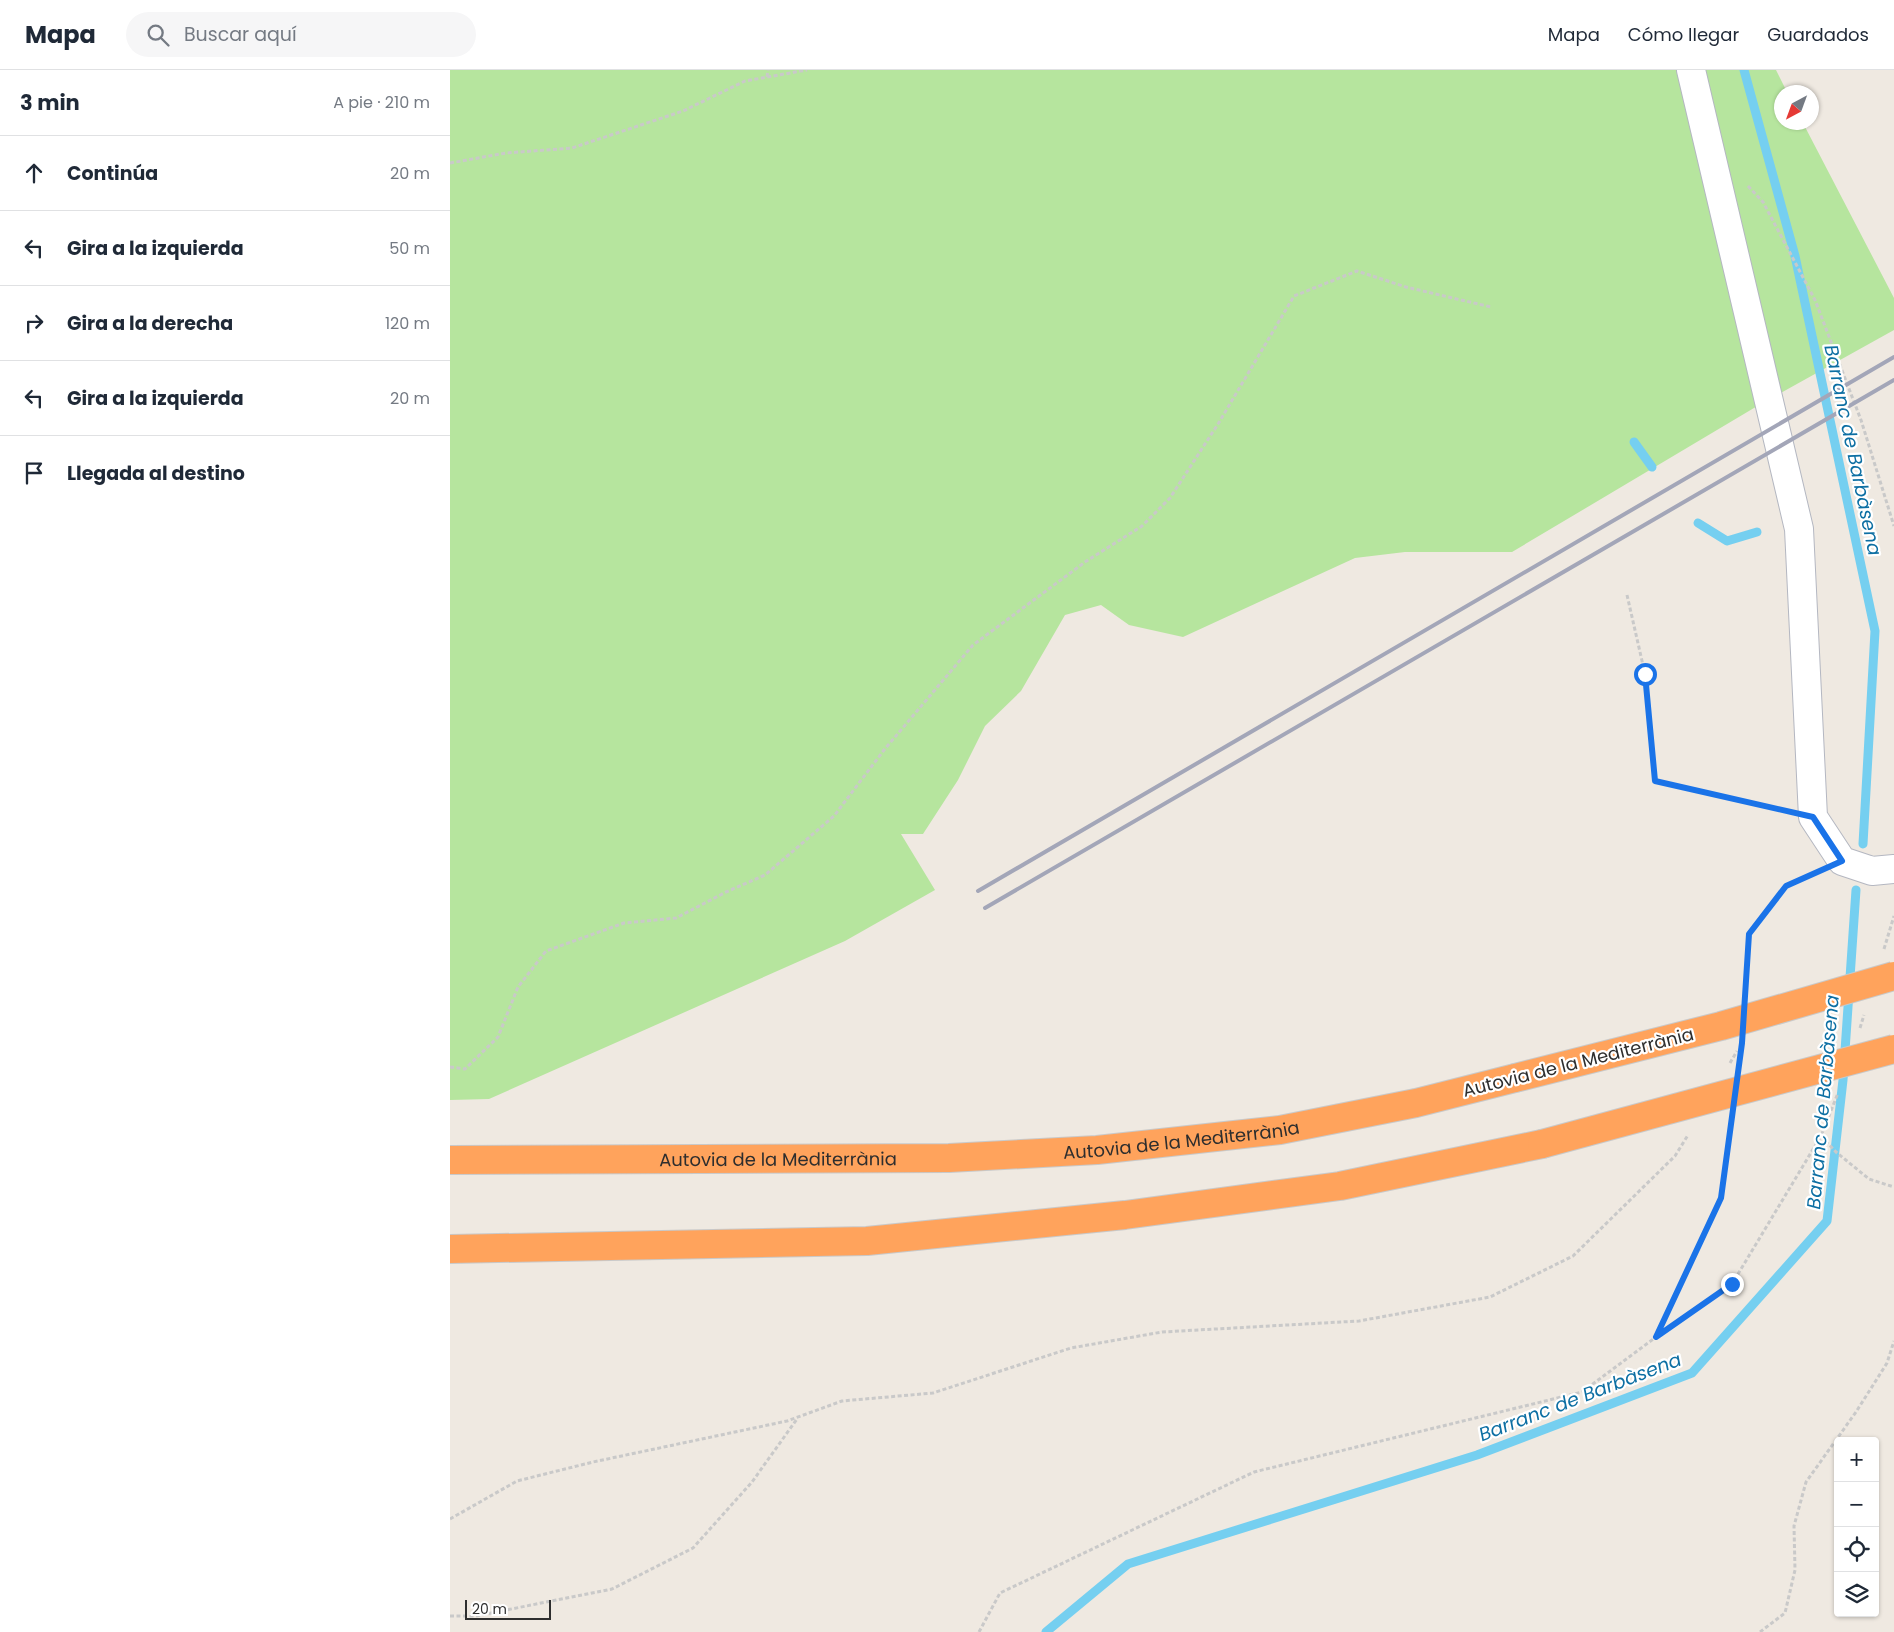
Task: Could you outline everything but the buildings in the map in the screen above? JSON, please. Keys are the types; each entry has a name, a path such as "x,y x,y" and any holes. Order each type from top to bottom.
{"highway":[{"name":"Autovia de la Mediterrània","path":"450,1160 949,1158 1097,1150 1280,1130 1416,1103 1721,1026 1888,964"},
{"path":"450,1249 867,1241 1125,1215 1340,1186 1542,1144 1894,1048"}],"street":[{"path":"1691,70 1799,529 1813,817 1842,861 1872,871 1894,869"}],"path":[{"path":"767,77 768,70"},
{"path":"450,163 506,153 572,148 683,111 745,81 807,70"},
{"path":"1744,182 1764,202 1815,300 1861,420 1894,526"},
{"path":"450,1067 465,1069 498,1037 518,988 546,951 624,923 676,918 726,892 765,875 834,816 884,750 973,645 1085,562 1142,526 1170,498 1218,424 1294,296 1357,271 1406,287 1491,307"},
{"path":"1627,595 1645,674 1655,781 1813,817"},
{"path":"1745,993 1749,934 1786,886 1842,861"},
{"path":"1888,964 1894,916"},
{"path":"1858,1035 1866,1007"},
{"path":"1728,1067 1742,1043 1738,1072"},
{"path":"979,1632 1000,1592 1254,1472 1582,1392 1732,1284 1821,1136 1840,1088"},
{"path":"1656,1337 1721,1198 1732,1120"},
{"path":"450,1519 516,1481 593,1462 787,1421 842,1402 933,1393 1071,1348 1162,1332 1358,1321 1490,1298 1573,1256 1675,1156 1689,1132"},
{"path":"1821,1136 1836,1152 1869,1178 1894,1187"},
{"path":"1760,1632 1785,1613 1795,1570 1794,1526 1806,1482 1856,1412 1887,1364 1894,1341"},
{"path":"450,1616 476,1616 612,1589 693,1548 752,1482 798,1417"}],"green space":[{"path":"450,70 1776,70 1784,85 1774,85 1774,130 1807,130 1894,298 1894,330 1759,405 1512,552 1405,552 1355,558 1183,637 1129,625 1101,605 1065,615 1021,691 985,726 958,780 923,834 901,834 935,890 845,941 489,1099 450,1100"}],"waterway":[{"name":"Barranc de Barbàsena","path":"1744,70 1795,256 1875,631 1863,844"},
{"path":"1634,442 1652,467"},
{"path":"1698,523 1727,541 1757,532"},
{"name":"Barranc de Barbàsena","path":"1046,1632 1128,1564 1477,1455 1692,1373 1827,1221 1843,1080 1856,890"}],"railway":[{"path":"978,891 1894,357"},
{"path":"985,908 1894,380"}],"route":[{"path":"1645,674 1655,781 1813,817 1842,861 1786,886 1749,934 1742,1043 1721,1198 1656,1337 1732,1284"}]}
